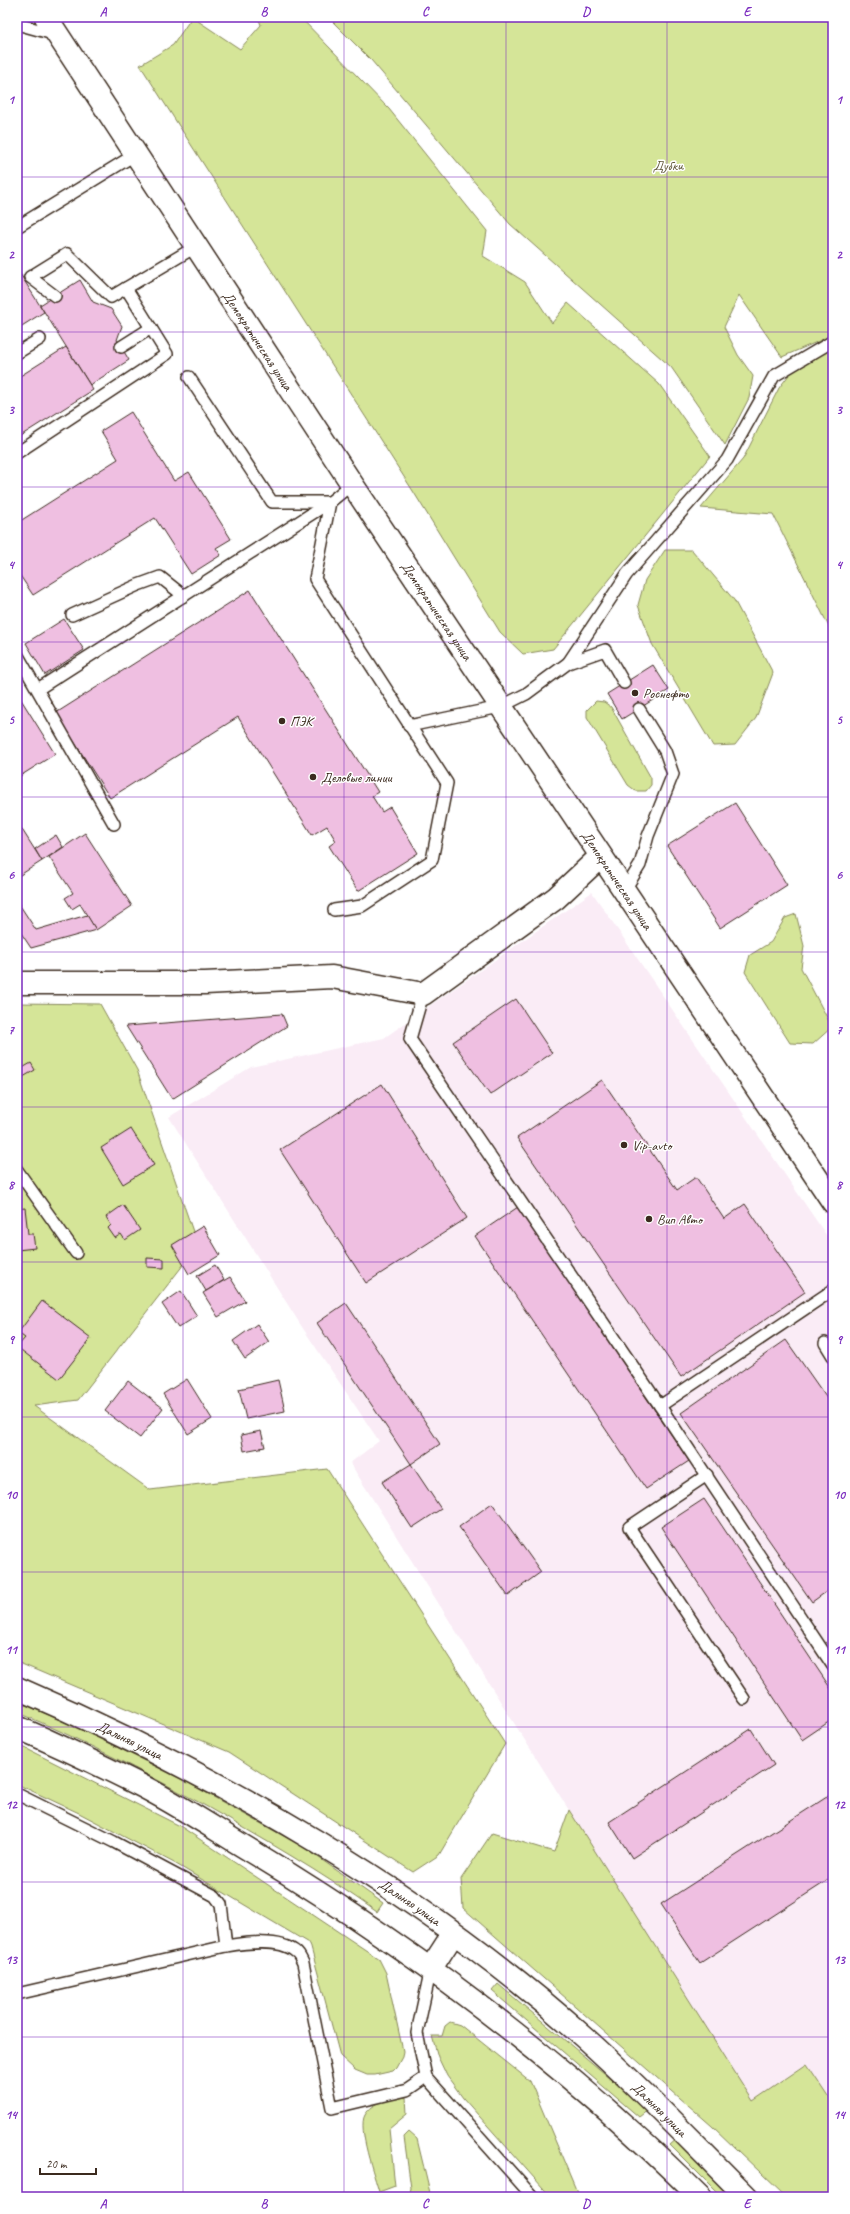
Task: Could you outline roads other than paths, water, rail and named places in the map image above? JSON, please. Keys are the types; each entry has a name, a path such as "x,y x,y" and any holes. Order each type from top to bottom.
{"main road":[{"name":"Демократическая улица","path":"46,17 352,484 600,857 833,1202"},
{"path":"17,983 205,983 332,977 423,994 556,898 600,857"},
{"name":"Дальняя улица","path":"17,1688 151,1749 348,1860 505,1972 586,2039 669,2118 747,2197"},
{"path":"17,1727 140,1785 326,1896 431,1968 499,2020 644,2142 700,2197"},
{"path":"431,1968 453,1934"},
{"path":"644,2142 669,2118"}],"lane":[{"path":"17,24 58,36"},
{"path":"17,227 136,154"},
{"path":"55,296 30,277 68,254 111,297 196,246"},
{"path":"17,453 167,354 126,288"},
{"path":"122,347 151,328"},
{"path":"17,353 40,338"},
{"path":"568,663 627,574 727,460 774,376 833,341"},
{"path":"190,377 272,502 330,502"},
{"path":"38,689 330,502 352,484"},
{"path":"330,502 315,579 447,783 432,860 362,906 334,910"},
{"path":"72,615 138,585 160,577 184,596"},
{"path":"409,726 500,706 526,694 568,663 605,650 624,683"},
{"path":"17,654 114,824"},
{"path":"624,891 640,865 648,836 673,774 664,751 639,709"},
{"path":"423,994 410,1039 660,1406 833,1666"},
{"path":"17,1170 76,1253"},
{"path":"660,1406 833,1290"},
{"path":"824,1343 833,1356"},
{"path":"706,1475 629,1527 744,1699"},
{"path":"17,1794 114,1842 215,1896 221,1904 226,1946"},
{"path":"17,1994 226,1946 252,1942 286,1946 297,1953 303,1963 332,2108 407,2090 426,2077"},
{"path":"431,1968 418,2033 426,2077 532,2197"}],"place":[{"name":"Роснефть","path":"635,693"},
{"name":"ПЭК","path":"282,721"},
{"name":"Деловые линии","path":"313,777"},
{"name":"Vip-avto","path":"624,1145"},
{"name":"Вип Авто","path":"649,1219"}],"park label":[{"name":"Дубки","path":"668,165"}]}
